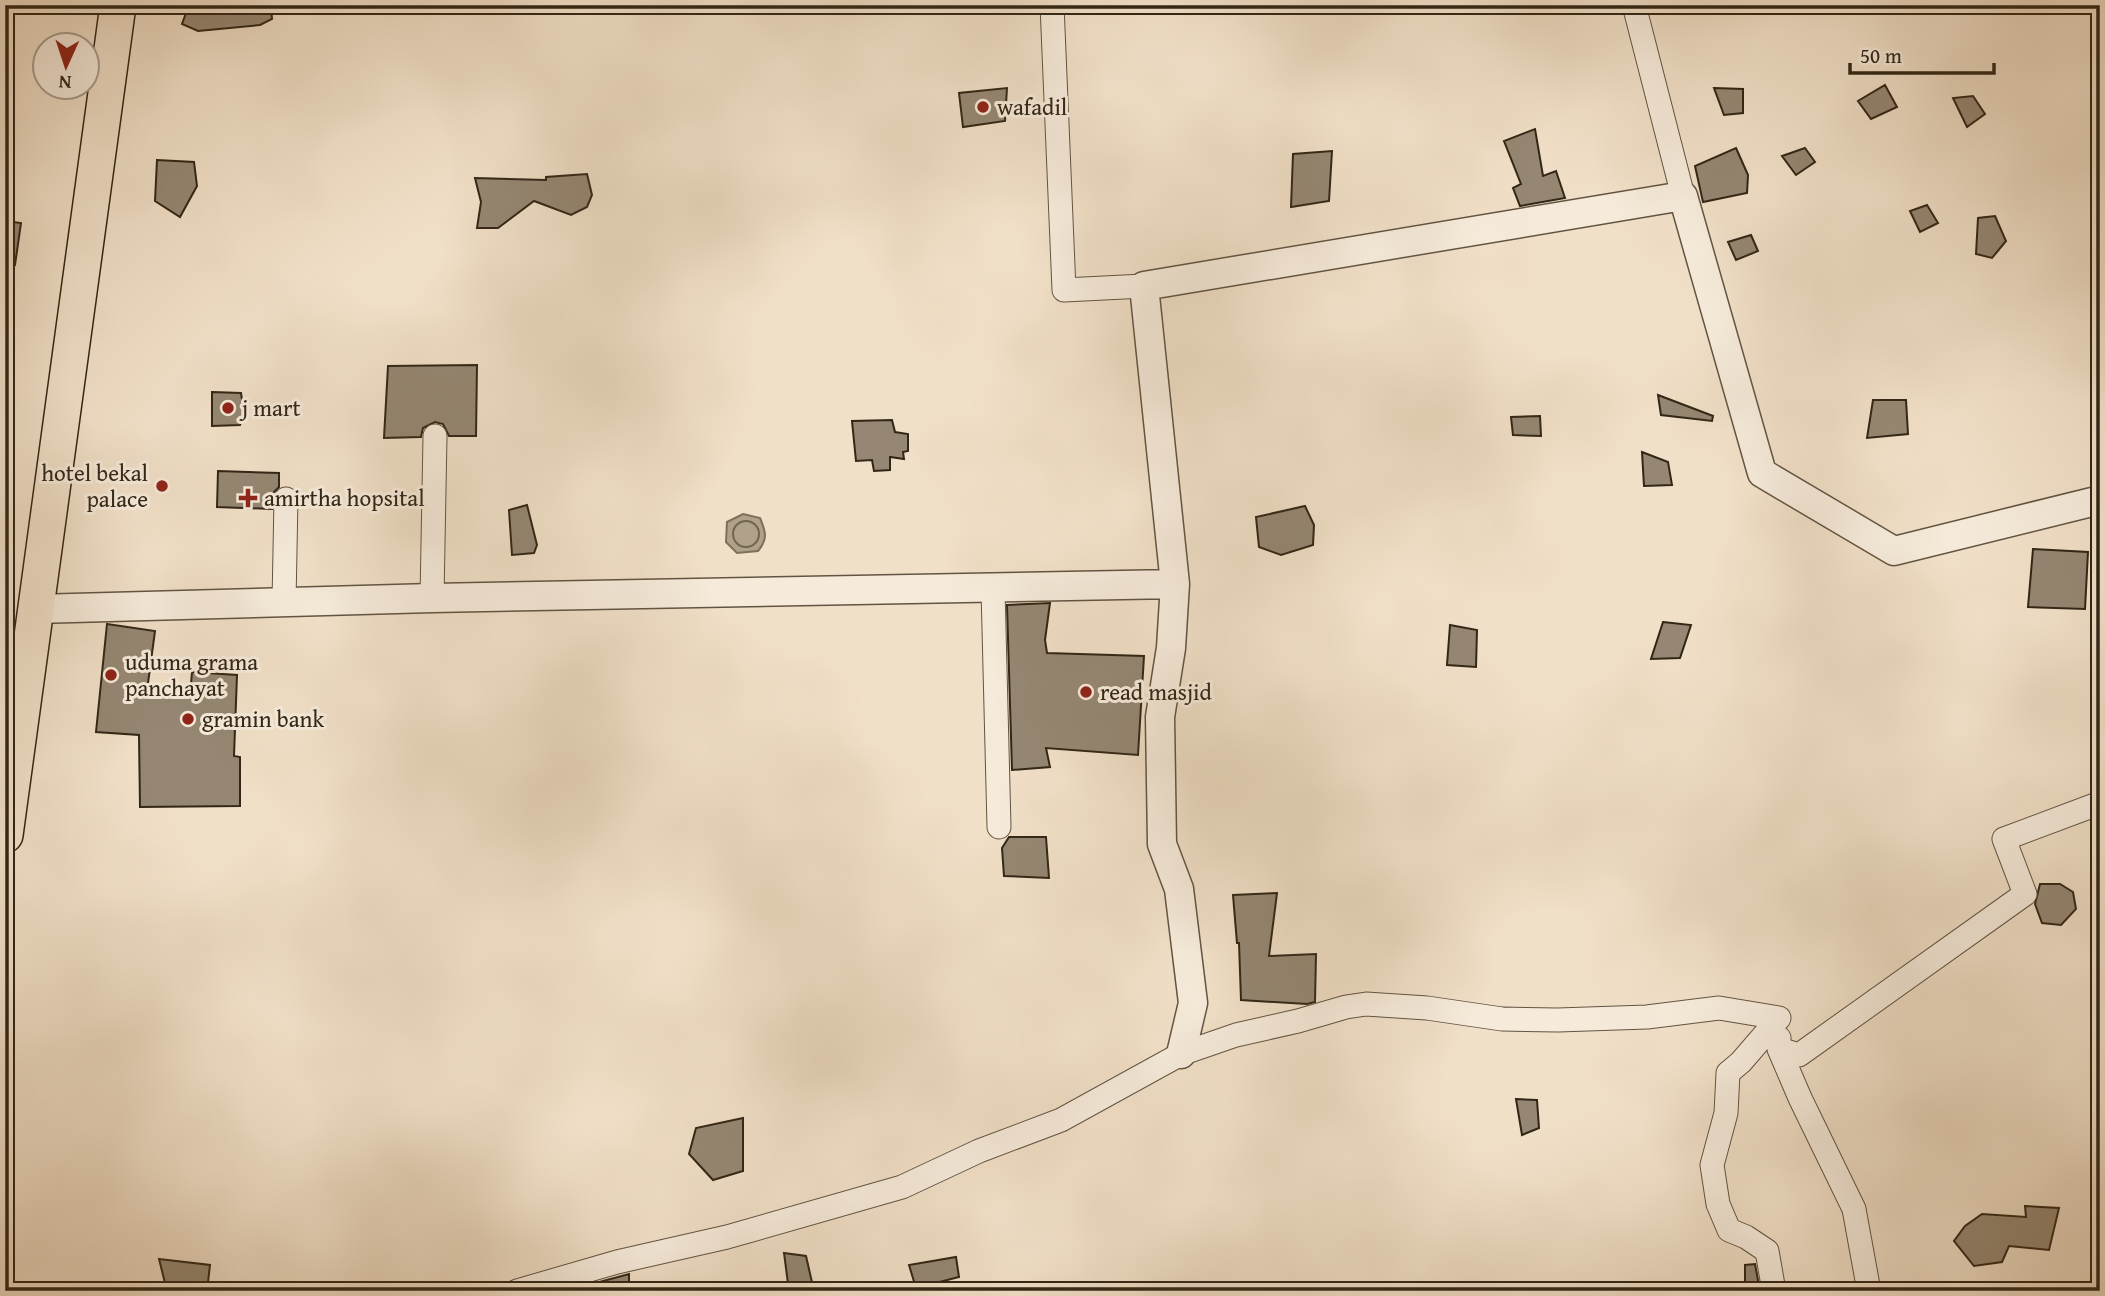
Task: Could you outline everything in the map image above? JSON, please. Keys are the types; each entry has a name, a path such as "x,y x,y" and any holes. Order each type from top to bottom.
{"main road":[{"path":"5,835 118,5"}],"street":[{"path":"1052,5 1064,290 1144,286 1683,195"},
{"path":"1634,5 1683,195 1762,473 1894,551 2100,500"},
{"path":"1144,286 1175,584 1171,648 1160,717 1163,844 1179,889 1193,1003 1181,1054"},
{"path":"432,598 435,436"},
{"path":"284,602 286,499"},
{"path":"36,609 432,598 1175,584"},
{"path":"993,589 999,827"},
{"path":"1779,1049 1799,1055 2025,894 2004,839 2100,803"},
{"path":"517,1291 617,1262 727,1237 902,1187 979,1151 1061,1120 1181,1054 1236,1035 1366,1004 1427,1008 1502,1019 1647,1017 1718,1008 1779,1018"},
{"path":"1779,1018 1779,1049 1854,1209 1869,1291"},
{"path":"1774,1291 1766,1251 1746,1237 1729,1230 1718,1204 1712,1165 1726,1113 1728,1073 1779,1018"}],"water":[{"path":"743,514 760,518 765,539 758,551 737,553 726,542 727,522"}],"building":[{"path":"189,5 271,5 272,19 260,25 198,31 182,24"},
{"path":"1885,85 1897,107 1871,119 1858,101"},
{"name":"wafadil","path":"1007,88 1005,121 963,127 959,93"},
{"path":"1714,88 1743,89 1743,113 1724,115"},
{"path":"1973,96 1985,114 1967,127 1953,98"},
{"path":"1535,129 1543,176 1556,171 1565,198 1520,206 1513,188 1521,184 1504,141"},
{"path":"1736,148 1748,175 1747,193 1703,202 1695,166"},
{"path":"1805,148 1815,162 1796,175 1782,156"},
{"path":"1332,151 1329,201 1291,207 1293,154"},
{"path":"157,160 194,162 197,186 180,217 155,201"},
{"path":"587,174 592,195 587,207 571,215 534,201 498,228 477,228 481,202 475,178 546,180 546,177"},
{"path":"1927,205 1938,223 1920,232 1910,211"},
{"path":"1995,216 2006,241 1992,258 1976,254 1978,218"},
{"path":"5,221 21,223 15,265 5,265"},
{"path":"1751,235 1758,251 1736,260 1728,242"},
{"path":"477,365 476,436 449,436 443,424 435,422 423,428 421,437 384,438 388,366"},
{"name":"j mart","path":"212,392 241,393 244,413 240,425 212,426"},
{"path":"1658,395 1713,416 1712,421 1661,415"},
{"path":"1873,400 1906,400 1908,434 1867,438"},
{"path":"1540,416 1541,436 1513,435 1511,417"},
{"path":"892,420 895,432 908,434 908,451 903,452 904,459 890,457 890,470 874,471 872,460 856,461 852,421"},
{"path":"1642,452 1668,462 1672,485 1644,486"},
{"name":"amirtha hopsital","path":"218,471 279,473 279,487 274,492 272,509 217,507"},
{"path":"527,505 537,545 534,553 512,555 509,510"},
{"path":"1305,506 1314,525 1313,545 1281,555 1259,547 1256,517"},
{"path":"2033,549 2088,552 2085,609 2028,607"},
{"path":"1050,603 1045,640 1047,653 1144,656 1138,755 1046,748 1050,767 1012,770 1007,605"},
{"path":"1663,622 1691,625 1680,658 1651,659"},
{"path":"107,624 155,631 146,698 190,696 192,672 237,675 234,756 240,757 240,806 140,807 139,735 96,732"},
{"path":"1450,625 1477,630 1476,667 1447,665"},
{"path":"1009,837 1046,837 1049,878 1004,876 1002,848"},
{"path":"2040,884 2060,884 2073,892 2076,909 2061,925 2042,923 2035,904"},
{"path":"1277,893 1269,956 1316,954 1315,1002 1307,1004 1241,1000 1239,943 1233,895"},
{"path":"1516,1099 1537,1100 1539,1128 1522,1135"},
{"path":"743,1118 743,1171 713,1180 689,1154 696,1128"},
{"path":"2025,1206 2059,1208 2049,1250 2009,1246 2002,1262 1974,1266 1954,1241 1965,1226 1982,1214 2026,1217"},
{"path":"784,1253 806,1256 814,1291 789,1291"},
{"path":"956,1257 959,1277 916,1288 909,1265"},
{"path":"159,1259 210,1265 207,1291 167,1291"},
{"path":"1755,1264 1760,1291 1745,1291 1745,1265"},
{"path":"629,1274 629,1291 573,1291 573,1289"}],"place":[{"name":"wafadil","path":"983,107"},
{"name":"j mart","path":"228,408"},
{"name":"hotel bekal palace","path":"162,486"},
{"name":"amirtha hopsital","path":"248,498"},
{"name":"uduma grama panchayat","path":"111,675"},
{"name":"read masjid","path":"1086,692"},
{"name":"gramin bank","path":"188,719"}]}
